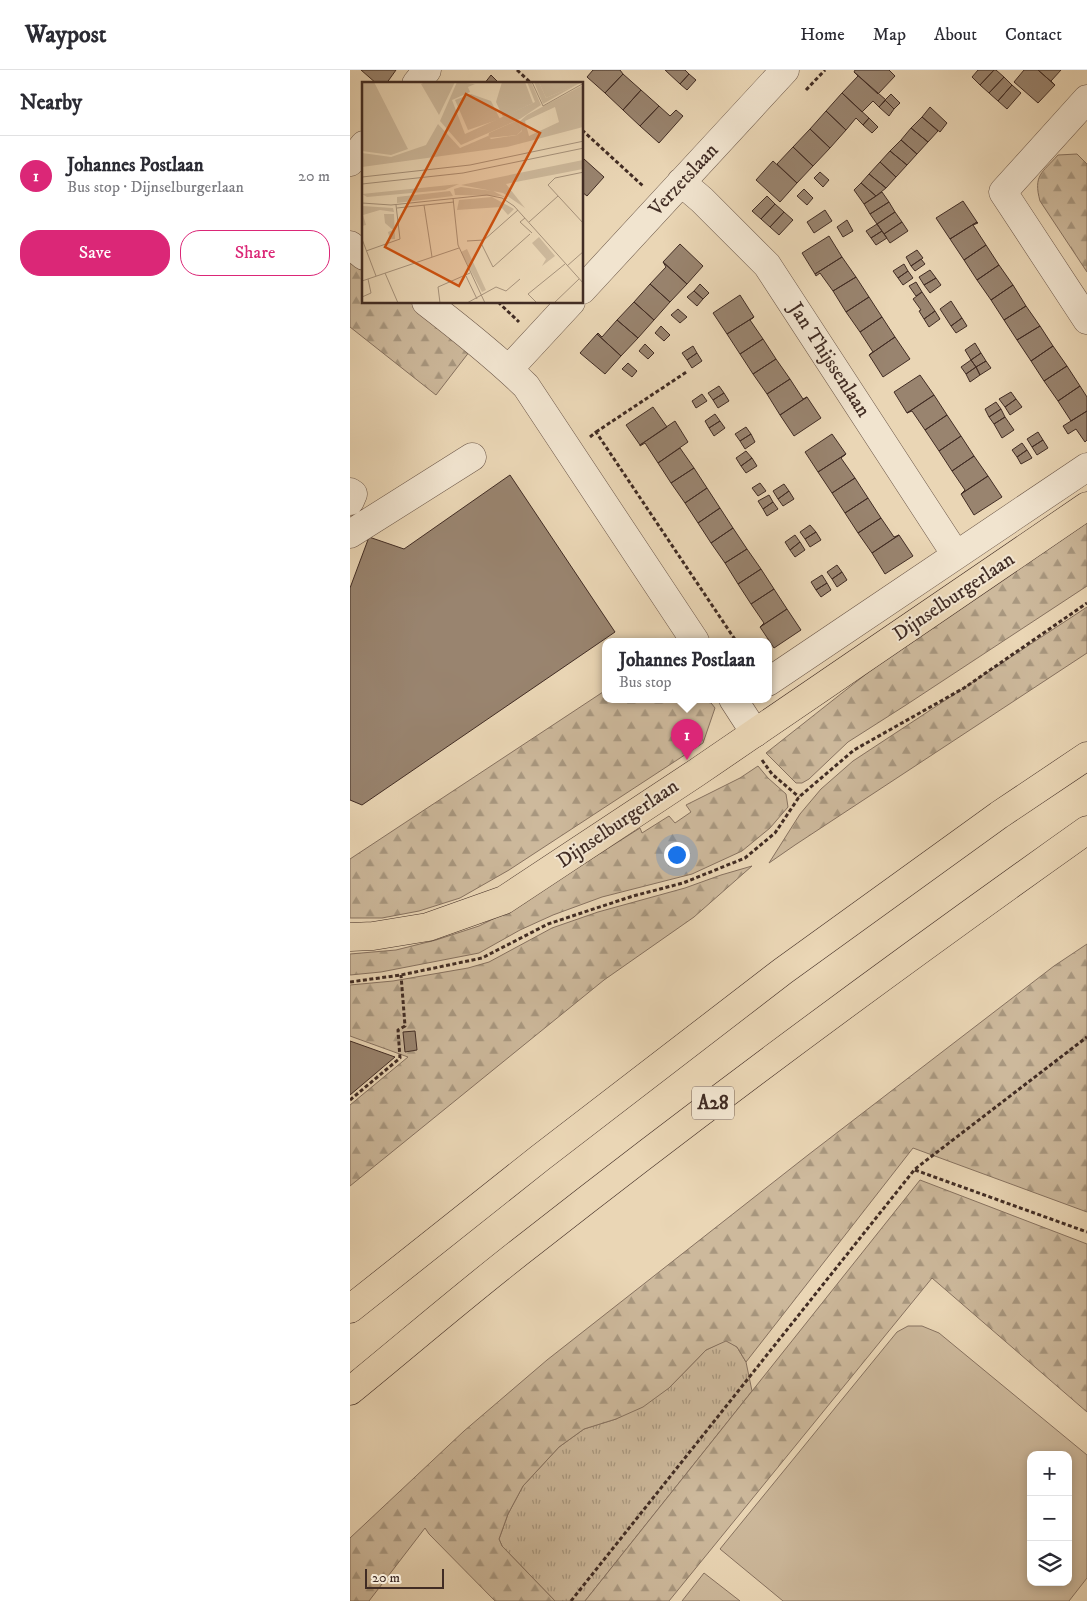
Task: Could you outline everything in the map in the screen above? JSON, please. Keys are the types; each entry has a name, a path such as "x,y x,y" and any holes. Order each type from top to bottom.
{"main road":[{"name":"Dijnselburgerlaan","path":"350,937 373,936 428,927 504,900 1087,506"},
{"path":"350,1309 540,1158 783,971 999,815 1087,756"},
{"name":"A28","path":"350,1392 529,1244 766,1063 950,927 1087,830"}],"street":[{"path":"418,82 428,70"},
{"name":"Verzetslaan","path":"584,288 785,70"},
{"path":"1087,99 1003,192 1087,320"},
{"path":"350,162 362,147"},
{"name":"Jan Thijssenlaan","path":"681,182 702,200 767,265 956,555"},
{"path":"350,245 362,254"},
{"path":"429,304 509,369 526,386 693,638"},
{"path":"509,369 569,304"},
{"path":"350,534 472,457"},
{"name":"Dijnselburgerlaan","path":"772,679 1087,467"},
{"path":"350,492 353,494 350,501"},
{"path":"739,703 755,732"}],"path":[{"path":"516,70 530,82"},
{"path":"584,132 662,203"},
{"path":"570,451 688,371"},
{"path":"596,432 734,638"},
{"path":"350,982 401,975 482,958 548,924 633,896 683,883 745,858 775,833 799,797 854,750 964,688 1087,603"},
{"path":"755,732 759,756 772,774 799,797"},
{"path":"350,1100 400,1058 398,1030 405,1026 401,975"},
{"path":"571,1601 914,1169 1087,1037"},
{"path":"914,1169 1087,1232"}],"green space":[{"path":"1077,154 1087,164 1087,272 1040,201 1038,192 1040,175 1058,155"},
{"path":"350,259 362,268 362,304 413,304 473,347 436,395 350,327"},
{"path":"1087,519 1087,586 848,742 809,779 802,783 796,783 766,753 894,652"},
{"path":"1087,607 1087,653 769,863 800,814 821,789 853,761"},
{"path":"602,693 602,703 711,703 715,708 703,743 509,870 460,898 419,911 382,918 350,918 350,859"},
{"path":"758,766 786,794 788,807 770,828 742,851 692,874 602,897 553,915 520,930 479,953 381,972 350,975 350,954 396,950 436,940 479,926 511,910 640,828 642,833 669,816 675,823 691,812 686,805 740,778"},
{"path":"752,866 694,917 604,980 350,1186 350,1105 408,1057 350,1036 350,985 393,981 468,968 489,962 552,928 598,912 685,888"},
{"path":"1087,944 1087,1212 913,1148 746,1362 737,1347 726,1341 706,1350 669,1388 643,1407 616,1419 584,1429 559,1447 523,1486 508,1514 499,1539 502,1546 555,1601 495,1601 425,1528 369,1601 350,1601 350,1538 464,1431 547,1360 808,1155 1054,966"},
{"path":"920,1180 1087,1244 1087,1412 932,1278 669,1601 585,1601"},
{"path":"908,1326 922,1326 939,1333 1087,1455 1087,1578 1069,1601 783,1601 720,1549 897,1332"},
{"path":"726,1340 737,1347 746,1362 752,1391 585,1601 555,1601 502,1546 499,1539 508,1514 523,1486 559,1447 584,1429 616,1419 669,1388 706,1350"},
{"path":"704,1573 740,1601 682,1601"}],"building":[{"path":"361,70 396,70 387,82 375,82"},
{"path":"593,70 620,70 623,74 605,93 587,77"},
{"path":"665,70 685,70 689,74 680,84"},
{"path":"855,70 889,70 895,76 878,94 854,72"},
{"path":"978,70 994,70 980,85 972,77"},
{"path":"994,70 1004,77 989,93 980,85"},
{"path":"1024,70 1038,70 1055,85 1038,103 1014,82"},
{"path":"1038,70 1061,70 1051,81 1055,85"},
{"path":"854,72 886,100 879,107 873,101 862,112 842,93 858,76"},
{"path":"623,74 641,90 623,110 605,93"},
{"path":"689,74 696,80 687,90 680,84"},
{"path":"491,75 498,82 486,82"},
{"path":"1004,77 1012,85 998,101 989,93"},
{"path":"1012,85 1021,93 1007,109 998,101"},
{"path":"641,90 659,106 640,126 623,110"},
{"path":"842,93 869,118 863,125 856,118 846,130 826,111"},
{"path":"891,94 900,103 894,109 885,100"},
{"path":"885,100 894,109 889,116 879,107"},
{"path":"659,106 670,116 676,110 683,116 659,143 640,126"},
{"path":"930,107 947,123 940,132 922,117"},
{"path":"826,111 846,130 830,148 810,129"},
{"path":"922,117 938,131 928,142 911,128"},
{"path":"869,118 878,127 872,133 863,125"},
{"path":"911,128 928,142 917,154 901,140"},
{"path":"810,129 830,148 813,166 793,147"},
{"path":"901,140 917,154 907,165 890,151"},
{"path":"793,147 813,166 797,183 777,164"},
{"path":"890,151 907,165 896,177 880,162"},
{"path":"584,159 604,177 587,196 584,194"},
{"path":"773,161 797,183 780,202 756,180"},
{"path":"880,162 896,177 886,188 869,174"},
{"path":"820,172 829,180 823,187 814,178"},
{"path":"869,174 886,188 876,196 861,183"},
{"path":"861,183 876,196 864,204 854,190"},
{"path":"804,189 813,198 807,205 797,196"},
{"path":"882,192 889,202 870,214 864,204"},
{"path":"767,196 775,204 761,219 752,211"},
{"path":"963,201 977,222 950,239 936,218"},
{"path":"889,202 895,212 877,224 870,214"},
{"path":"775,204 784,212 770,227 761,219"},
{"path":"825,210 832,221 814,233 807,222"},
{"path":"784,212 793,220 779,235 770,227"},
{"path":"895,212 902,222 884,234 877,224"},
{"path":"847,220 853,231 843,237 837,227"},
{"path":"902,222 908,231 890,243 884,234"},
{"path":"977,222 973,225 986,245 964,260 950,239"},
{"path":"877,224 882,231 871,238 866,231"},
{"path":"882,231 887,238 876,245 871,238"},
{"path":"829,236 842,257 815,274 802,253"},
{"path":"680,244 703,266 687,284 663,262"},
{"path":"986,245 999,265 977,280 964,260"},
{"path":"917,250 923,258 911,266 906,257"},
{"path":"842,257 856,277 833,291 820,273 816,276 815,274"},
{"path":"921,259 925,264 915,271 911,266"},
{"path":"663,262 687,284 670,302 650,284 666,267"},
{"path":"904,264 908,271 898,278 893,271"},
{"path":"999,265 1013,285 991,300 977,280"},
{"path":"930,270 936,278 924,285 919,277"},
{"path":"908,271 913,278 903,285 898,278"},
{"path":"856,277 869,297 846,312 833,291"},
{"path":"936,278 941,285 930,293 924,285"},
{"path":"916,282 922,292 916,296 909,286"},
{"path":"650,284 670,302 654,320 634,302"},
{"path":"700,284 709,293 703,299 694,291"},
{"path":"1013,285 1026,306 1004,320 991,300"},
{"path":"694,291 703,299 697,306 687,297"},
{"path":"922,292 935,311 924,319 919,311 921,310 913,299"},
{"path":"740,295 754,317 727,334 713,313"},
{"path":"869,297 882,317 860,332 846,312"},
{"path":"951,301 962,318 951,326 940,309"},
{"path":"634,302 654,320 638,338 617,320"},
{"path":"1026,306 1040,326 1017,340 1004,320"},
{"path":"678,309 687,317 680,323 671,315"},
{"path":"935,311 940,319 929,327 924,319"},
{"path":"754,317 750,320 763,339 740,354 727,334"},
{"path":"882,317 895,337 869,355 873,352 860,332"},
{"path":"962,318 967,326 956,333 951,326"},
{"path":"617,320 638,338 621,356 597,334 602,337"},
{"path":"661,326 670,335 664,341 655,333"},
{"path":"1040,326 1053,346 1031,361 1017,340"},
{"path":"597,334 621,356 605,374 580,353"},
{"path":"895,337 910,359 883,377 869,355"},
{"path":"763,339 776,359 753,374 740,354"},
{"path":"975,343 981,353 971,360 965,350"},
{"path":"645,344 654,353 648,359 639,351"},
{"path":"693,346 697,353 687,360 682,353"},
{"path":"1053,346 1067,366 1044,381 1031,361"},
{"path":"697,353 702,361 692,368 687,360"},
{"path":"981,353 986,361 976,367 971,360"},
{"path":"776,359 790,379 767,394 753,374"},
{"path":"971,360 976,367 966,374 961,367"},
{"path":"986,361 991,368 980,375 976,367"},
{"path":"628,363 637,371 632,377 622,369"},
{"path":"1067,366 1080,386 1058,401 1044,381"},
{"path":"976,367 980,375 970,382 966,374"},
{"path":"920,375 934,395 907,413 894,392"},
{"path":"790,379 803,399 807,397 780,415 767,394"},
{"path":"719,386 724,393 713,400 708,393"},
{"path":"1080,386 1087,397 1087,411 1071,421 1058,401"},
{"path":"1011,392 1016,399 1005,407 999,399"},
{"path":"724,393 729,401 718,408 713,400"},
{"path":"702,394 707,401 696,408 692,401"},
{"path":"934,395 947,415 925,430 912,411 907,413"},
{"path":"807,397 821,418 794,436 780,415"},
{"path":"1016,399 1022,407 1010,415 1005,407"},
{"path":"996,402 1001,409 989,417 985,409"},
{"path":"653,407 667,427 640,445 626,425"},
{"path":"1001,409 1005,417 994,424 989,417"},
{"path":"1087,411 1087,440 1085,442 1076,429 1068,434 1063,426"},
{"path":"715,414 720,421 709,428 705,421"},
{"path":"947,415 961,436 939,451 925,430"},
{"path":"1005,417 1014,430 1002,438 994,424"},
{"path":"675,421 688,442 658,463 645,443 640,445"},
{"path":"720,421 725,428 714,436 709,428"},
{"path":"746,427 751,434 740,441 735,434"},
{"path":"1038,432 1043,440 1032,447 1027,439"},
{"path":"751,434 755,442 745,449 740,441"},
{"path":"832,434 846,454 818,472 805,452"},
{"path":"961,436 974,456 952,471 939,451"},
{"path":"1043,440 1048,448 1037,455 1032,447"},
{"path":"1022,443 1027,450 1017,457 1012,450"},
{"path":"680,448 694,468 671,483 658,463"},
{"path":"1027,450 1032,458 1021,464 1017,457"},
{"path":"746,451 752,458 741,466 736,458"},
{"path":"846,454 841,458 855,478 832,493 818,472"},
{"path":"974,456 988,476 961,494 965,490 952,471"},
{"path":"752,458 757,466 746,473 741,466"},
{"path":"694,468 707,488 685,503 671,483"},
{"path":"510,475 615,632 606,638 602,638 602,641 362,805 350,800 350,588 369,537 404,549"},
{"path":"988,476 1002,497 974,515 961,494"},
{"path":"855,478 868,498 845,513 832,493"},
{"path":"760,483 766,491 758,496 752,488"},
{"path":"784,484 789,491 778,499 773,491"},
{"path":"707,488 720,508 698,523 685,503"},
{"path":"789,491 794,499 783,506 778,499"},
{"path":"769,495 773,502 763,509 758,501"},
{"path":"868,498 881,518 858,533 845,513"},
{"path":"773,502 778,509 767,516 763,509"},
{"path":"720,508 733,528 711,543 698,523"},
{"path":"881,518 894,537 899,535 872,553 858,533"},
{"path":"810,525 816,532 805,539 800,532"},
{"path":"733,528 747,549 725,563 711,543"},
{"path":"816,532 821,540 810,547 805,539"},
{"path":"795,535 800,542 790,550 785,542"},
{"path":"899,535 913,556 885,574 872,553"},
{"path":"800,542 805,550 795,557 790,550"},
{"path":"747,549 761,569 738,584 725,563"},
{"path":"837,565 842,572 832,579 827,572"},
{"path":"761,569 774,589 751,604 738,584"},
{"path":"842,572 847,580 837,587 832,579"},
{"path":"822,575 827,583 816,590 811,582"},
{"path":"827,583 831,590 821,597 816,590"},
{"path":"774,589 787,609 760,627 764,623 751,604"},
{"path":"787,609 801,630 774,648 772,638 767,638 760,627"},
{"path":"415,1031 417,1050 405,1052 403,1032"},
{"path":"350,1041 395,1057 350,1095"}],"place":[{"name":"Johannes Postlaan","path":"687,760"}]}
